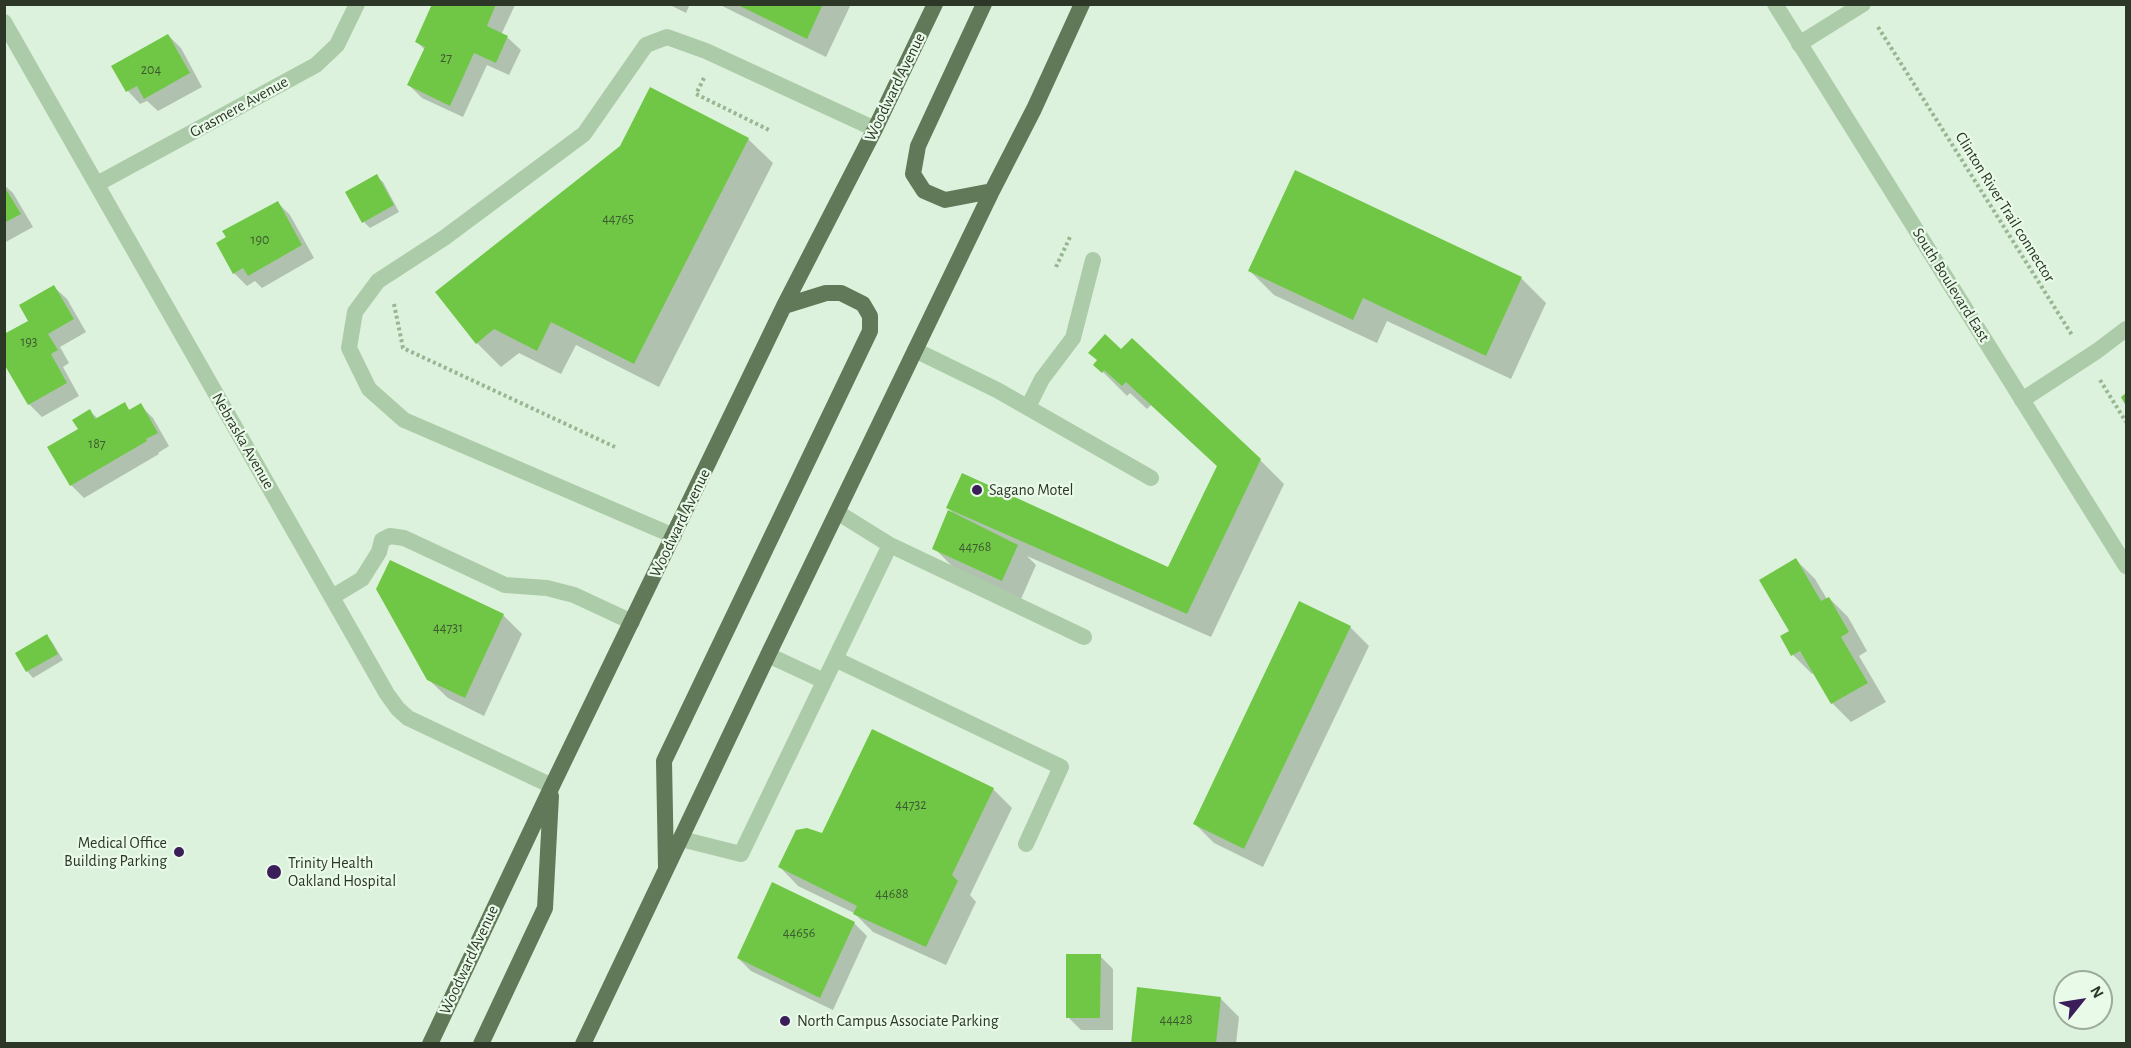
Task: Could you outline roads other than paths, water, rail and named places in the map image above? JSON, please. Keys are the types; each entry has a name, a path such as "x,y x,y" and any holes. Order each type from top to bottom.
{"main road":[{"name":"Woodward Avenue","path":"430,1044 784,306 875,129 935,4"},
{"path":"984,4 918,146 913,174 924,190 945,200 992,191"},
{"path":"583,1044 915,350 1034,109 1082,4"},
{"path":"666,867 664,761 870,331 870,316 863,304 841,293 826,293 784,306"},
{"path":"481,1044 545,908 552,786"}],"street":[{"name":"Grasmere Avenue","path":"97,184 316,65 337,45 357,4"},
{"name":"South Boulevard East","path":"1775,4 2127,566"},
{"path":"1799,44 1863,4"},
{"name":"Nebraska Avenue","path":"4,22 387,694 408,718 552,786"},
{"path":"674,536 405,420 369,389 348,348 355,312 378,281 444,238 584,134 645,45 667,37 706,51 875,129"},
{"path":"1028,407 1042,379 1073,338 1093,260"},
{"path":"2022,400 2127,329"},
{"path":"915,350 1028,407 1151,478"},
{"path":"837,512 890,545 1084,637"},
{"path":"332,597 362,579 378,552 382,540 390,536 404,538 505,585 547,588 574,595 632,622"},
{"path":"681,838 741,854 890,545"},
{"path":"768,655 824,681"},
{"path":"834,659 1060,766 1026,844"}],"place":[{"name":"Sagano Motel","path":"977,490"},
{"name":"Medical Office Building Parking","path":"179,852"},
{"name":"Trinity Health Oakland Hospital","path":"274,872"},
{"name":"North Campus Associate Parking","path":"785,1021"}]}
